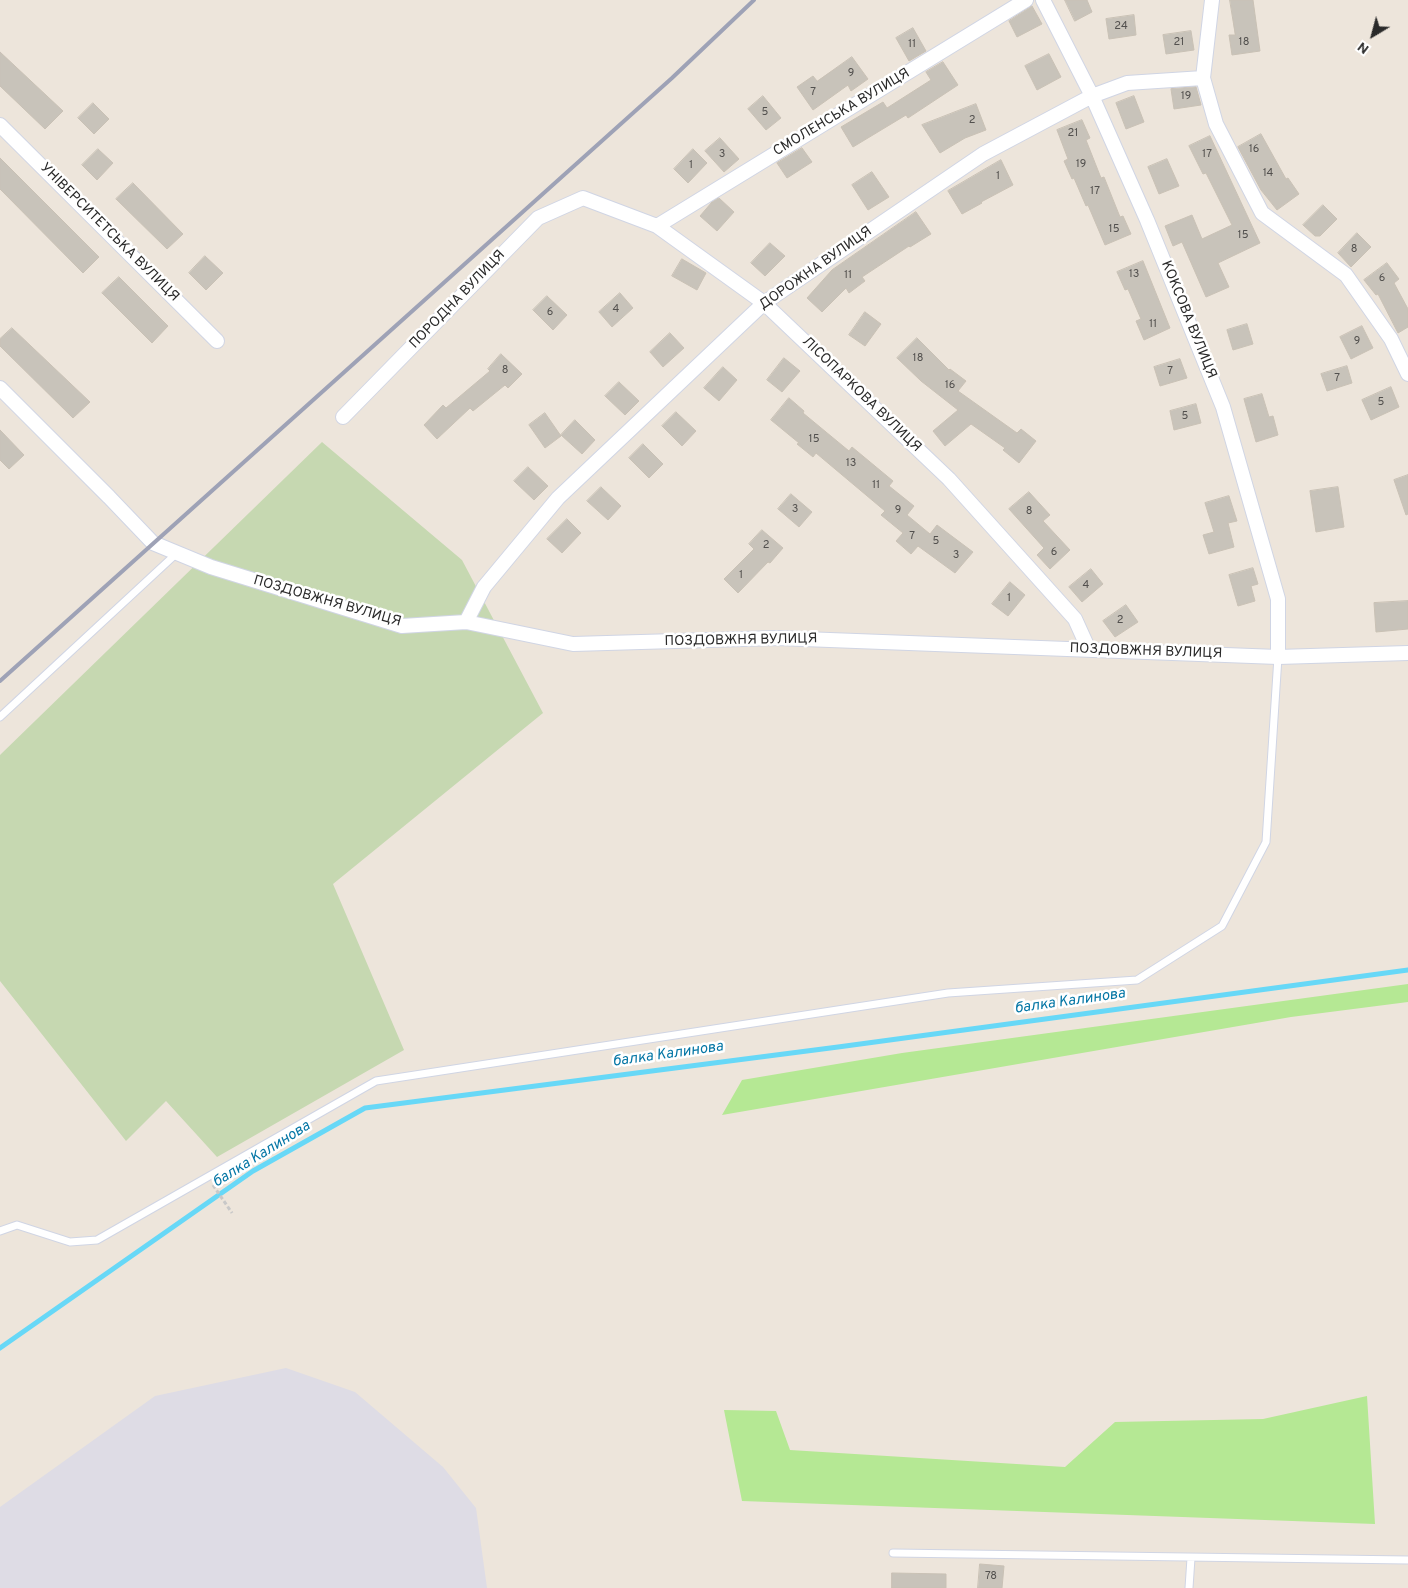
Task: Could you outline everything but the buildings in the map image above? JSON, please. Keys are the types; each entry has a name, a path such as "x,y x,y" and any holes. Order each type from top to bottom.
{"street":[{"name":"СМОЛЕНСЬКА ВУЛИЦЯ","path":"657,226 1026,0"},
{"name":"КОКСОВА ВУЛИЦЯ","path":"1043,0 1092,96 1147,220 1222,407 1278,599 1278,658"},
{"path":"1212,0 1203,78 1216,124 1262,212 1346,275 1391,339 1408,374"},
{"name":"ДОРОЖНА ВУЛИЦЯ","path":"466,622 484,587 558,498 764,303 983,154 1092,96 1127,83 1203,78"},
{"name":"УНІВЕРСИТЕТСЬКА ВУЛИЦЯ","path":"0,125 217,341"},
{"name":"ЛІСОПАРКОВА ВУЛИЦЯ","path":"583,198 657,226 764,303 949,478 1074,619 1089,650"},
{"name":"ПОРОДНА ВУЛИЦЯ","path":"343,417 538,218 583,198"},
{"name":"ПОЗДОВЖНЯ ВУЛИЦЯ","path":"0,388 153,543 211,567 402,626 466,622 573,644 777,638 1278,658 1408,653"}],"lane":[{"path":"0,717 177,553"},
{"path":"0,1231 17,1225 70,1242 97,1240 376,1081 948,993 1138,980 1222,926 1266,842 1278,658"},
{"path":"893,1553 1408,1560"},
{"path":"1189,1588 1191,1558"}],"path":[{"path":"210,1180 232,1213"}],"shaded area":[{"path":"286,1368 355,1392 443,1467 476,1508 487,1588 0,1588 0,1507 155,1396"}],"green space":[{"path":"322,442 462,560 543,713 333,884 404,1050 217,1157 166,1101 126,1141 0,981 0,755"},
{"path":"1408,984 1408,1002 1291,1017 722,1115 742,1080 902,1053"},
{"path":"1367,1396 1375,1524 742,1501 724,1410 776,1411 790,1450 1065,1467 1115,1422 1263,1419"}],"waterway":[{"name":"балка Калинова","path":"0,1348 253,1171 365,1108 838,1047 1408,970"}],"railway":[{"path":"0,681 672,78 754,0"}]}
